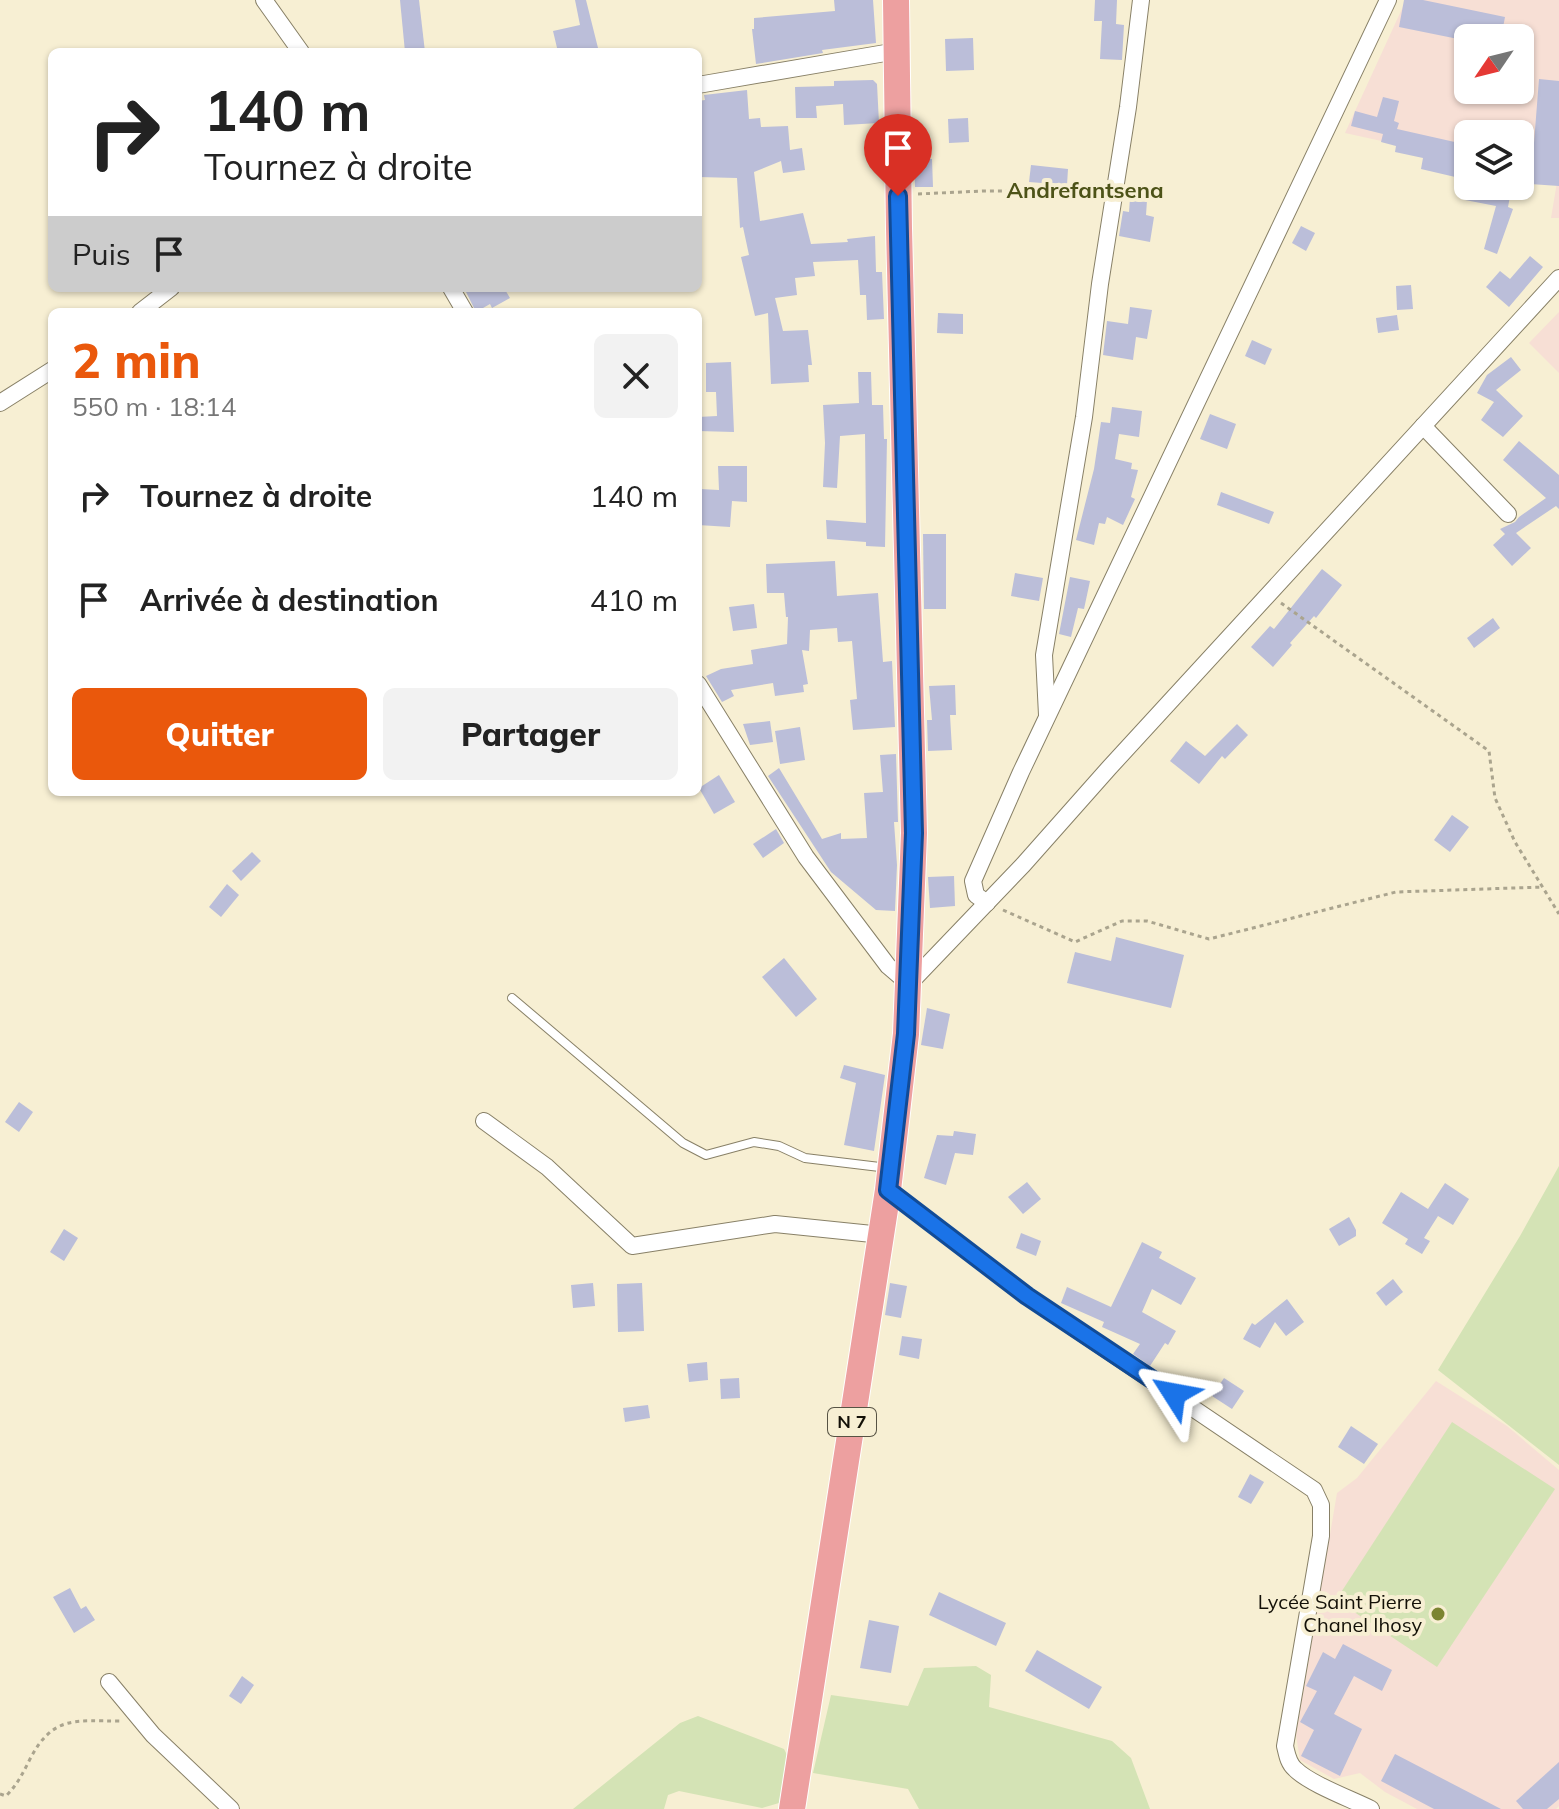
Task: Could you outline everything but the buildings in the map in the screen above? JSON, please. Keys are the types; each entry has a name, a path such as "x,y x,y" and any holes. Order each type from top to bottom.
{"main road":[{"name":"N 7","path":"792,1809 882,1235 909,984 914,833 896,0"}],"street":[{"path":"264,0 298,48"},
{"path":"1047,716 1044,655 1084,417 1141,0"},
{"path":"987,903 976,895 973,881 1047,716 1388,0"},
{"path":"702,84 897,51"},
{"path":"702,690 806,857 888,966 909,984 987,903 1559,278"},
{"path":"145,308 166,292"},
{"path":"0,403 48,373"},
{"path":"1423,426 1508,514"},
{"path":"484,1121 547,1167 632,1246 775,1224 882,1235"},
{"path":"889,1179 1027,1296 1314,1490 1321,1505 1321,1536 1285,1746 1293,1768 1371,1809"},
{"path":"109,1682 140,1722 231,1809"}],"lane":[{"path":"512,998 683,1143 706,1155 754,1142 779,1146 805,1158 889,1179"}],"path":[{"path":"898,196 982,191 1113,192"},
{"path":"1268,594 1489,751 1495,798 1515,842 1559,914"},
{"path":"987,903 1075,942 1122,921 1147,921 1209,939 1396,892 1543,887"},
{"path":"0,1794 6,1796 16,1786 40,1739 53,1728 78,1721 140,1722"}],"shaded area":[{"path":"1406,0 1559,0 1559,218 1551,218 1557,182 1534,176 1534,120 1454,120 1454,157 1345,133"},
{"path":"1559,312 1559,373 1529,343"},
{"name":"Lycée Saint Pierre Chanel Ihosy","path":"1436,1381 1507,1426 1559,1470 1559,1806 1556,1809 1417,1809 1385,1792 1360,1773 1334,1779 1300,1760 1296,1735 1337,1493 1357,1478"}],"green space":[{"path":"1559,1166 1559,1465 1438,1370"},
{"path":"1452,1422 1555,1489 1437,1667 1336,1600"},
{"path":"976,1666 991,1675 989,1707 1112,1741 1131,1758 1150,1809 919,1809 908,1789 813,1773 831,1695 908,1706 924,1668"},
{"path":"698,1716 784,1749 788,1757 779,1803 762,1808 679,1791 668,1795 664,1809 573,1809 680,1723"}],"place":[{"name":"Lycée Saint Pierre Chanel Ihosy","path":"1438,1614"}],"district":[{"name":"Andrefantsena","path":"1085,190"}],"route":[{"path":"898,196 914,833 906,1034 888,1190 1027,1296 1174,1394"}]}
